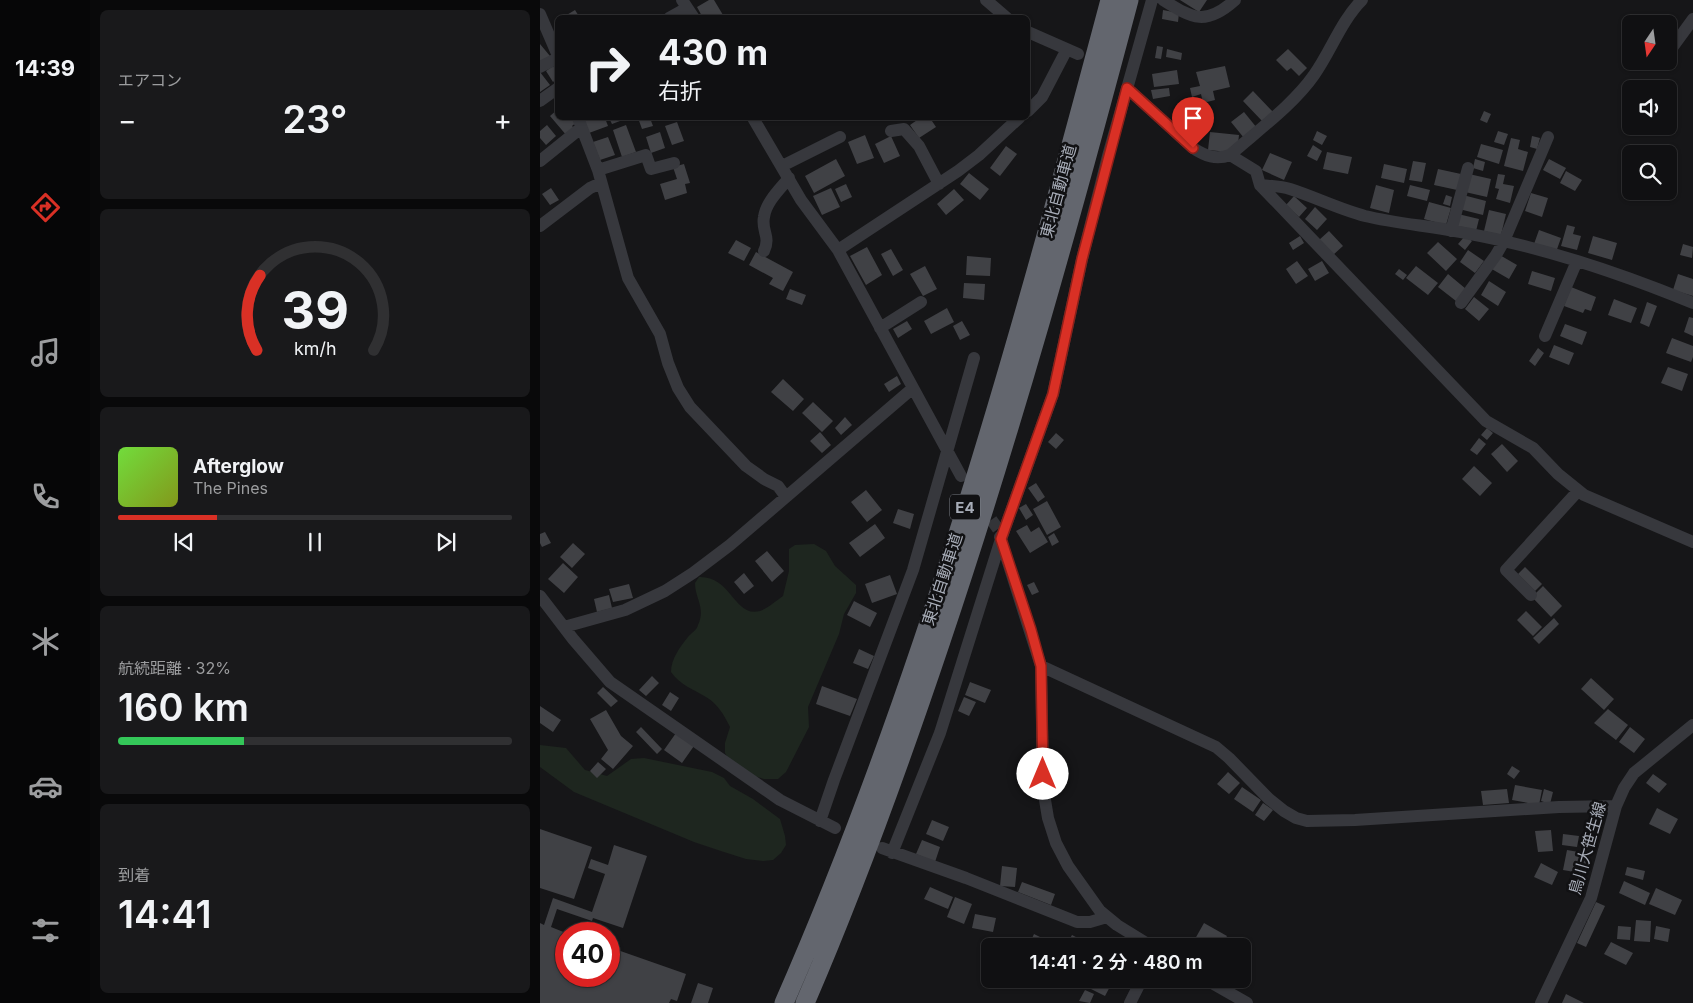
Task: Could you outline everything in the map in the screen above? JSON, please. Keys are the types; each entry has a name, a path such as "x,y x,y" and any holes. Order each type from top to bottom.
{"highway":[{"name":"東北自動車道","path":"784,1003 807,952 860,814 940,590 1046,236 1110,0"},
{"name":"東北自動車道","path":"805,1003 909,737 962,580 1040,326 1129,0"}],"street":[{"path":"986,0 1004,15"},
{"path":"1107,917 1090,922 1077,922 966,878 887,851 940,733 999,534 1053,394 1082,259 1127,88 1128,68 1156,1 1196,18 1208,17 1223,10 1235,0"},
{"path":"1127,88 1202,154 1219,158 1230,155 1295,97 1314,76 1348,17 1362,0"},
{"path":"675,15 688,8"},
{"path":"540,14 555,50"},
{"path":"1678,40 1693,19"},
{"path":"1030,33 1072,52 1042,97 1030,109"},
{"path":"540,67 555,59"},
{"path":"540,101 555,90"},
{"path":"754,120 801,200 838,250 961,476"},
{"path":"838,250 979,156 1018,120"},
{"path":"540,161 579,123 598,170 628,278 660,334 668,363 678,388 690,407 746,466 778,486 786,497"},
{"path":"891,131 904,129 919,146 939,184"},
{"path":"782,166 840,137"},
{"path":"1461,303 1504,241 1548,137"},
{"path":"598,170 646,155 652,169 674,163"},
{"path":"1230,155 1256,171 1260,185 1486,421 1533,448 1558,474 1584,495 1693,542"},
{"path":"1451,231 1468,168"},
{"path":"764,251 767,242 763,220 766,207 789,178"},
{"path":"540,226 590,188 601,183"},
{"path":"1260,185 1288,188 1338,208 1365,216 1504,241 1577,261 1647,284 1693,303"},
{"path":"1545,336 1577,261"},
{"path":"880,328 921,302"},
{"path":"820,822 912,570 974,358"},
{"path":"564,627 625,610 665,591 693,573 730,545 913,388"},
{"path":"1531,595 1506,570 1578,491"},
{"path":"999,534 1041,666 1043,788 1048,818 1056,843 1068,866 1100,911 1139,938"},
{"path":"540,596 610,682 780,800 835,828"},
{"path":"1041,666 1216,748 1229,758 1270,800 1296,818 1307,821 1355,820 1549,807 1616,806"},
{"name":"鳥川大笹生線","path":"1541,1003 1591,898 1616,806 1624,788 1634,774 1693,724"},
{"path":"1130,1003 1138,988"},
{"path":"1221,988 1247,1003"}],"shaded area":[{"path":"814,544 826,551 835,566 856,585 856,593 844,614 839,634 808,707 809,727 786,772 778,779 764,779 751,775 728,758 725,753 725,743 730,727 723,714 710,700 678,680 671,672 671,667 676,653 696,628 700,619 701,608 695,589 695,583 699,577 710,578 719,583 738,603 751,612 760,611 783,596 789,571 789,549 795,545"},
{"path":"540,745 566,748 585,770 607,776 631,759 644,758 712,772 724,778 730,786 753,799 780,819 786,845 773,860 763,861 746,859 694,842 574,792 540,767"}],"building":[{"path":"709,0 714,0 723,15 701,15 697,7"},
{"path":"1180,0 1207,0 1199,12"},
{"path":"575,10 578,15 567,15"},
{"path":"1163,10 1179,13 1178,22 1162,19"},
{"path":"540,44 550,56 540,64"},
{"path":"1157,46 1163,47 1161,59 1155,58"},
{"path":"1167,49 1182,53 1181,60 1166,57"},
{"path":"1288,49 1307,68 1299,76 1291,68 1287,71 1276,60"},
{"path":"553,66 555,68 555,80 553,82 546,71"},
{"path":"1225,66 1230,87 1213,91 1215,100 1203,103 1201,94 1192,97 1190,88 1200,86 1196,72"},
{"path":"1177,70 1179,84 1154,87 1152,74"},
{"path":"540,72 550,85 540,92"},
{"path":"1169,88 1170,96 1153,99 1151,90"},
{"path":"1253,91 1273,112 1263,122 1243,101"},
{"path":"1484,111 1491,114 1487,123 1480,120"},
{"path":"555,112 555,120 576,120 577,122 572,126 575,129 567,136 550,116"},
{"path":"1244,112 1257,128 1244,138 1231,122"},
{"path":"584,120 606,120 608,126 589,133"},
{"path":"610,120 623,120 612,124"},
{"path":"639,120 651,120 653,126 642,129"},
{"path":"917,120 931,120 936,127 919,138 910,125"},
{"path":"677,122 684,141 672,145 665,126"},
{"path":"547,125 556,136 546,145 540,138 540,131"},
{"path":"626,125 636,152 622,157 613,130"},
{"path":"1317,131 1327,136 1322,145 1313,140"},
{"path":"1498,131 1508,134 1504,145 1494,142"},
{"path":"660,132 665,148 651,153 646,137"},
{"path":"1210,132 1239,135 1238,144 1229,152 1208,150"},
{"path":"865,135 874,158 857,164 848,142"},
{"path":"891,136 900,156 884,163 875,144"},
{"path":"1532,136 1540,138 1537,149 1530,147"},
{"path":"608,137 615,155 600,160 593,142"},
{"path":"1511,138 1520,140 1518,149 1528,152 1523,171 1504,166"},
{"path":"1481,144 1503,150 1499,164 1477,157"},
{"path":"1313,145 1322,151 1317,161 1307,156"},
{"path":"1006,146 1017,154 1000,176 990,168"},
{"path":"1327,152 1352,157 1348,174 1323,169"},
{"path":"1270,153 1292,162 1284,180 1262,170"},
{"path":"836,159 845,176 814,193 805,176"},
{"path":"1475,159 1485,162 1483,171 1473,168"},
{"path":"1549,159 1566,168 1560,179 1543,170"},
{"path":"1413,161 1426,163 1422,182 1409,180"},
{"path":"684,164 690,183 685,184 687,193 665,200 660,184 677,179 673,167"},
{"path":"1384,164 1407,169 1404,183 1381,178"},
{"path":"1438,169 1461,174 1457,190 1434,185"},
{"path":"1566,171 1582,180 1575,191 1560,183"},
{"path":"969,173 989,189 980,200 960,184"},
{"path":"1469,174 1491,179 1487,197 1465,192"},
{"path":"1498,174 1505,175 1503,184 1514,186 1510,203 1496,199 1499,189 1495,188"},
{"path":"846,184 852,197 841,202 835,189"},
{"path":"1376,185 1394,190 1389,213 1370,208"},
{"path":"1410,185 1430,190 1427,201 1407,196"},
{"path":"551,188 559,200 550,205 542,194"},
{"path":"831,188 840,207 822,215 813,196"},
{"path":"954,189 964,200 946,215 937,204"},
{"path":"1531,193 1548,198 1542,217 1525,211"},
{"path":"1446,195 1452,197 1450,206 1443,204"},
{"path":"1463,195 1486,201 1483,215 1459,209"},
{"path":"1294,196 1307,208 1299,217 1286,205"},
{"path":"1429,202 1451,208 1446,225 1424,219"},
{"path":"1315,207 1327,219 1317,230 1305,219"},
{"path":"1489,210 1506,214 1501,235 1484,231"},
{"path":"1458,214 1479,219 1476,231 1455,226"},
{"path":"1567,225 1575,227 1573,234 1581,236 1577,250 1561,246"},
{"path":"1539,230 1561,238 1556,252 1534,244"},
{"path":"1329,231 1343,246 1333,255 1319,240"},
{"path":"1300,236 1304,243 1293,250 1289,243"},
{"path":"1465,236 1472,241 1465,250 1458,244"},
{"path":"1593,236 1617,243 1612,260 1588,253"},
{"path":"736,240 751,248 744,261 728,253"},
{"path":"1438,242 1457,259 1446,271 1427,253"},
{"path":"1683,244 1693,247 1692,258 1680,255"},
{"path":"867,247 882,275 866,285 850,256"},
{"path":"891,249 903,270 893,276 881,254"},
{"path":"1468,250 1484,261 1475,273 1460,262"},
{"path":"756,252 793,272 783,291 769,284 773,278 749,265"},
{"path":"1498,254 1517,265 1509,279 1490,268"},
{"path":"967,256 991,258 990,276 966,275"},
{"path":"1297,261 1308,276 1296,284 1286,269"},
{"path":"1322,261 1329,273 1315,281 1308,269"},
{"path":"925,266 937,289 923,296 910,274"},
{"path":"1416,266 1438,283 1428,295 1406,278"},
{"path":"1399,269 1407,275 1403,280 1395,274"},
{"path":"1532,271 1555,278 1551,291 1528,284"},
{"path":"1448,274 1466,289 1456,301 1438,287"},
{"path":"1678,274 1693,279 1693,296 1673,290"},
{"path":"1489,281 1506,292 1498,306 1481,295"},
{"path":"964,283 985,284 984,300 963,298"},
{"path":"1571,287 1596,297 1591,311 1585,309 1583,313 1564,306"},
{"path":"790,289 806,295 802,305 786,299"},
{"path":"1474,297 1489,309 1479,321 1465,309"},
{"path":"1614,299 1637,308 1631,323 1608,315"},
{"path":"1647,302 1657,306 1649,327 1640,323"},
{"path":"947,308 954,322 931,334 924,321"},
{"path":"1689,317 1693,318 1693,336 1684,332"},
{"path":"907,321 912,329 898,338 893,329"},
{"path":"962,321 970,335 960,340 953,326"},
{"path":"1565,324 1587,332 1582,345 1560,336"},
{"path":"1672,338 1693,346 1691,362 1666,353"},
{"path":"1554,345 1574,353 1569,365 1549,357"},
{"path":"1538,348 1544,353 1535,366 1529,361"},
{"path":"1668,367 1688,374 1682,391 1661,383"},
{"path":"897,376 901,384 889,392 884,384"},
{"path":"783,379 804,399 793,411 771,392"},
{"path":"813,402 833,421 822,432 802,413"},
{"path":"845,417 852,425 841,435 835,428"},
{"path":"1487,428 1493,433 1487,440 1481,435"},
{"path":"820,432 831,445 822,453 810,441"},
{"path":"1056,433 1064,440 1056,449 1048,442"},
{"path":"1479,438 1486,444 1477,455 1470,450"},
{"path":"1502,444 1518,461 1507,472 1491,454"},
{"path":"1474,466 1492,483 1480,496 1462,479"},
{"path":"1036,483 1045,497 1038,502 1028,488"},
{"path":"866,490 882,510 867,522 851,502"},
{"path":"1047,501 1061,527 1047,535 1033,509"},
{"path":"1026,504 1033,515 1026,520 1019,508"},
{"path":"898,509 914,514 910,529 893,523"},
{"path":"875,524 885,538 860,557 849,543"},
{"path":"1027,525 1031,532 1039,527 1048,542 1030,553 1016,531"},
{"path":"545,532 551,543 542,547 540,534"},
{"path":"1054,533 1059,542 1052,546 1048,537"},
{"path":"573,543 585,554 572,568 560,557"},
{"path":"767,551 784,571 772,582 755,561"},
{"path":"563,563 578,577 564,593 548,579"},
{"path":"1525,567 1542,584 1535,591 1518,574"},
{"path":"744,573 754,586 744,594 734,582"},
{"path":"890,575 897,594 872,603 865,584"},
{"path":"1034,582 1039,592 1032,595 1027,585"},
{"path":"629,584 633,598 613,602 609,589"},
{"path":"1543,586 1562,606 1551,617 1532,597"},
{"path":"609,595 612,608 597,612 594,599"},
{"path":"854,601 877,613 870,627 847,615"},
{"path":"1526,611 1542,627 1533,636 1517,620"},
{"path":"1554,618 1559,624 1539,644 1533,638"},
{"path":"859,649 874,656 868,669 853,663"},
{"path":"652,676 659,683 646,696 639,690"},
{"path":"1591,678 1614,699 1604,710 1581,689"},
{"path":"970,682 991,690 985,703 965,695"},
{"path":"822,686 857,699 850,716 816,704"},
{"path":"603,687 618,701 611,707 597,693"},
{"path":"670,692 679,698 671,711 662,705"},
{"path":"964,697 976,702 969,716 958,711"},
{"path":"540,706 561,720 553,732 540,723"},
{"path":"1608,709 1628,725 1616,740 1594,723"},
{"path":"606,710 621,736 633,746 613,769 601,759 608,750 590,719"},
{"path":"641,727 662,749 657,754 636,732"},
{"path":"1630,727 1645,739 1634,753 1619,742"},
{"path":"676,733 694,746 682,763 664,750"},
{"path":"598,762 606,769 597,778 590,771"},
{"path":"1512,766 1520,771 1514,779 1507,774"},
{"path":"1228,772 1240,783 1229,794 1217,784"},
{"path":"1653,774 1667,784 1659,793 1646,783"},
{"path":"1515,785 1542,790 1539,805 1512,800"},
{"path":"1242,787 1261,800 1253,812 1234,799"},
{"path":"1507,789 1509,803 1483,805 1481,791"},
{"path":"1544,789 1553,792 1550,804 1541,801"},
{"path":"1263,803 1273,810 1264,821 1255,815"},
{"path":"1657,808 1678,819 1670,834 1649,824"},
{"path":"932,820 949,827 943,841 926,834"},
{"path":"540,829 592,847 574,899 540,888"},
{"path":"1551,830 1553,851 1538,852 1535,831"},
{"path":"1563,834 1579,836 1577,847 1562,845"},
{"path":"922,840 940,847 935,862 916,854"},
{"path":"614,845 647,856 623,928 620,927 620,922 605,922 593,918 592,921 557,909 551,927 555,929 555,987 620,987 620,951 686,974 677,1001 671,999 669,1003 540,1003 540,923 544,925 553,898 592,912 605,874 588,868 591,859 608,865"},
{"path":"1567,850 1590,854 1586,874 1563,870"},
{"path":"1541,863 1558,872 1552,885 1534,877"},
{"path":"1002,866 1017,868 1015,887 1000,886"},
{"path":"1627,867 1645,871 1643,880 1625,875"},
{"path":"1624,881 1650,893 1645,905 1619,893"},
{"path":"1022,882 1055,894 1051,905 1018,892"},
{"path":"930,887 953,897 948,909 924,899"},
{"path":"1656,888 1682,900 1675,915 1649,904"},
{"path":"955,897 972,904 964,924 947,917"},
{"path":"1596,902 1605,906 1586,947 1577,943"},
{"path":"975,914 996,918 993,932 972,928"},
{"path":"1636,920 1651,921 1650,942 1634,941"},
{"path":"1204,923 1227,936 1226,938 1196,938"},
{"path":"1618,926 1631,927 1630,940 1617,939"},
{"path":"1656,926 1670,929 1668,942 1654,939"},
{"path":"1034,934 1042,938 1032,938"},
{"path":"1611,942 1633,953 1626,965 1604,954"},
{"path":"698,983 713,988 708,1003 691,1003"},
{"path":"1089,988 1109,988 1105,996"},
{"path":"1085,990 1094,994 1090,1003 1079,1001"},
{"path":"1566,994 1584,1003 1562,1003"}],"tunnel":[{"path":"981,505 998,529"}],"route":[{"path":"1043,774 1041,666 1001,539 1053,394 1082,259 1127,88 1193,148"}]}
